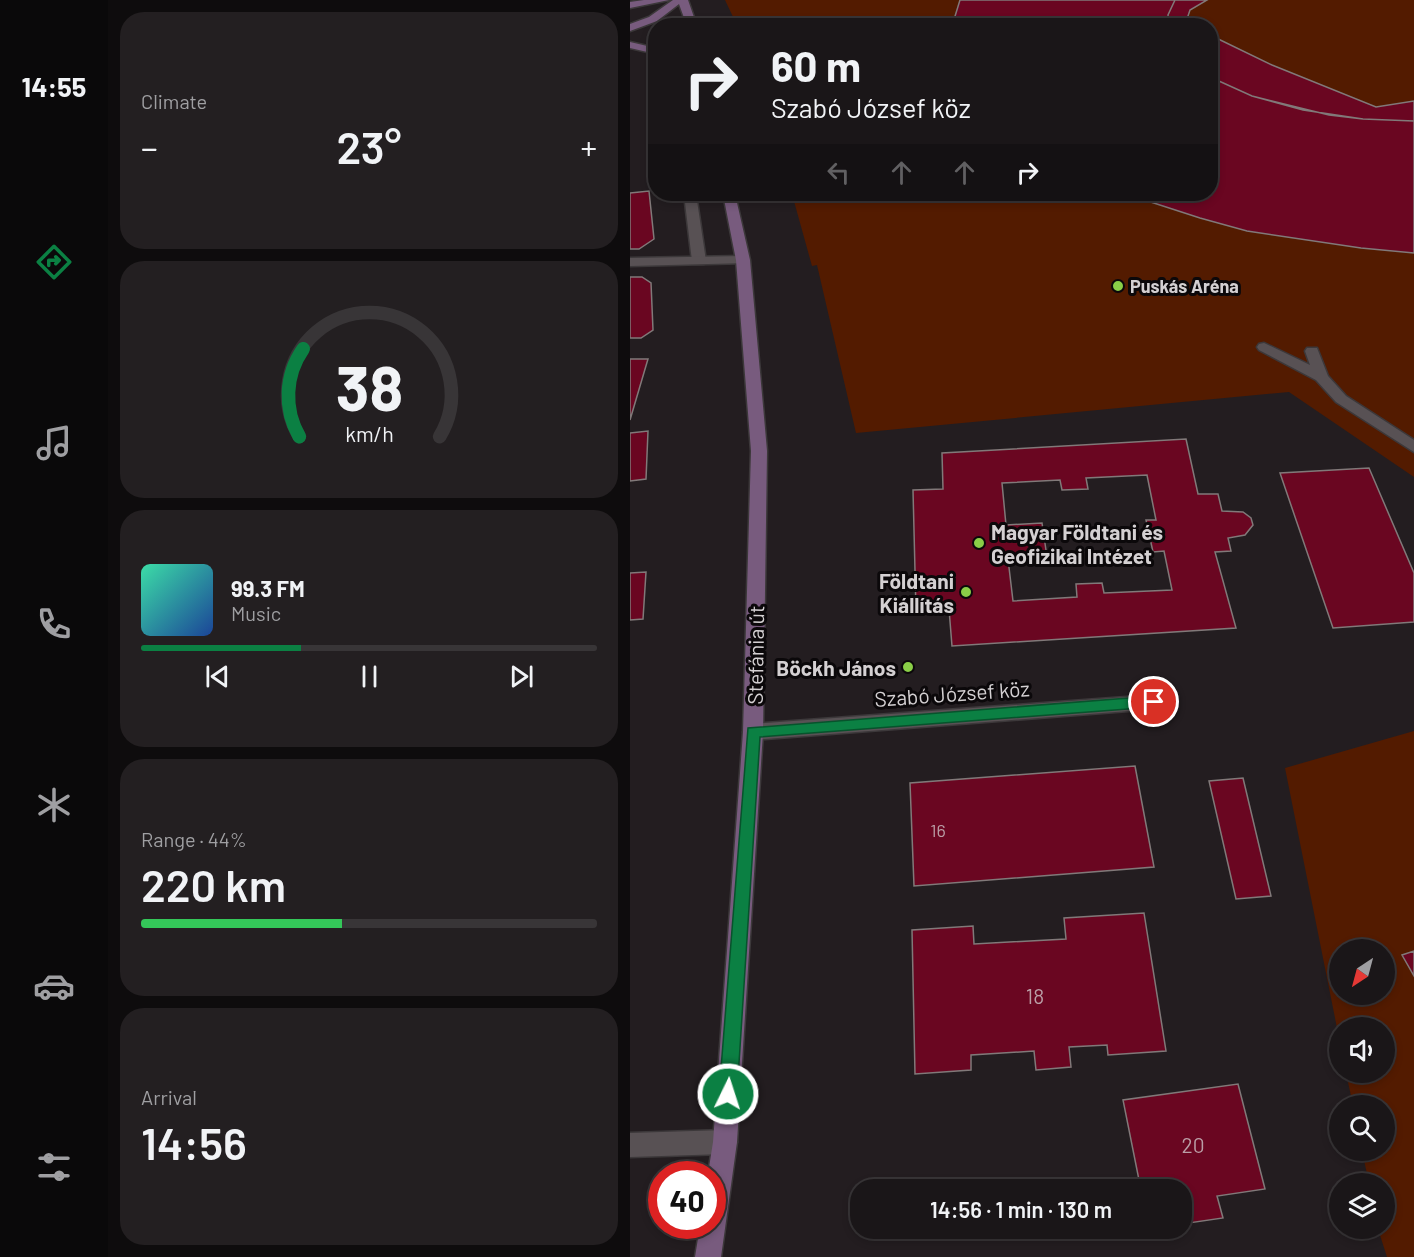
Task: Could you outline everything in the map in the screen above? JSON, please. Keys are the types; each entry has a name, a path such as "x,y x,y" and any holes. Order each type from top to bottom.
{"street":[{"path":"630,5 664,0"},
{"path":"653,18 681,0 689,18"},
{"path":"630,28 648,20"},
{"path":"630,45 648,49"},
{"path":"691,201 699,261"},
{"name":"Stefánia út","path":"708,1257 725,1142 753,732 759,451 743,260 730,201"},
{"path":"630,262 743,260"},
{"path":"1264,347 1321,377 1341,399 1414,447"},
{"path":"1312,351 1321,377"},
{"name":"Szabó József köz","path":"753,732 1154,702"},
{"path":"630,1145 725,1142"}],"shaded area":[{"name":"Puskás Aréna","path":"725,0 1414,0 1414,477 1289,392 856,433 817,265 812,266 794,201 1218,201 1218,18 734,18"},
{"path":"1414,731 1414,1257 1387,1257 1381,1239 1395,1239 1395,1173 1367,1173 1364,1161 1395,1161 1395,1095 1351,1095 1348,1083 1395,1083 1395,1017 1335,1017 1332,1005 1395,1005 1395,939 1329,939 1329,988 1285,768"}],"building":[{"path":"960,0 1175,0 1168,18 954,18"},
{"path":"1175,0 1207,0 1190,10 1187,18 1168,18"},
{"path":"1218,39 1272,65 1376,107 1414,101 1414,121 1329,115 1252,96 1218,81"},
{"path":"1218,81 1252,96 1303,110 1363,119 1414,121 1414,253 1361,248 1247,231 1148,201 1218,201"},
{"path":"648,191 648,201 650,201 654,239 639,249 630,249 630,193"},
{"path":"630,277 642,277 651,283 653,330 641,338 630,338"},
{"path":"630,359 648,359 630,420"},
{"path":"648,431 646,479 630,481 630,433"},
{"name":"Magyar Földtani és Geofizikai Intézet","path":"1186,439 1198,494 1218,494 1222,511 1243,512 1251,518 1253,525 1245,535 1228,538 1231,551 1215,552 1236,628 952,646 949,609 916,611 913,490 943,489 942,453","holes":["1147,475 1156,520 1146,520 1153,552 1164,551 1172,590 1104,593 1102,583 1076,584 1077,597 1013,601 1008,559 1047,557 1042,523 1006,525 1002,483 1060,480 1062,490 1088,489 1086,478"]},
{"path":"1369,468 1414,573 1414,622 1333,628 1280,473"},
{"path":"646,572 643,619 630,620 630,573"},
{"path":"1135,766 1154,867 914,886 910,783"},
{"path":"1243,778 1271,896 1236,899 1209,781"},
{"path":"1144,913 1166,1051 1108,1055 1107,1045 1069,1047 1071,1067 1036,1070 1034,1051 971,1055 971,1070 915,1074 912,930 973,926 974,944 1066,939 1064,918"},
{"path":"1414,951 1414,976 1402,955"},
{"path":"1238,1084 1265,1189 1217,1196 1223,1218 1192,1223 1192,1179 1139,1179 1123,1100"}],"place":[{"name":"Puskás Aréna","path":"1118,286"},
{"name":"Magyar Földtani és Geofizikai Intézet","path":"979,543"},
{"name":"Földtani Kiállítás","path":"966,592"},
{"name":"Böckh János","path":"908,667"}],"route":[{"path":"728,1094 753,732 1154,702"}]}
